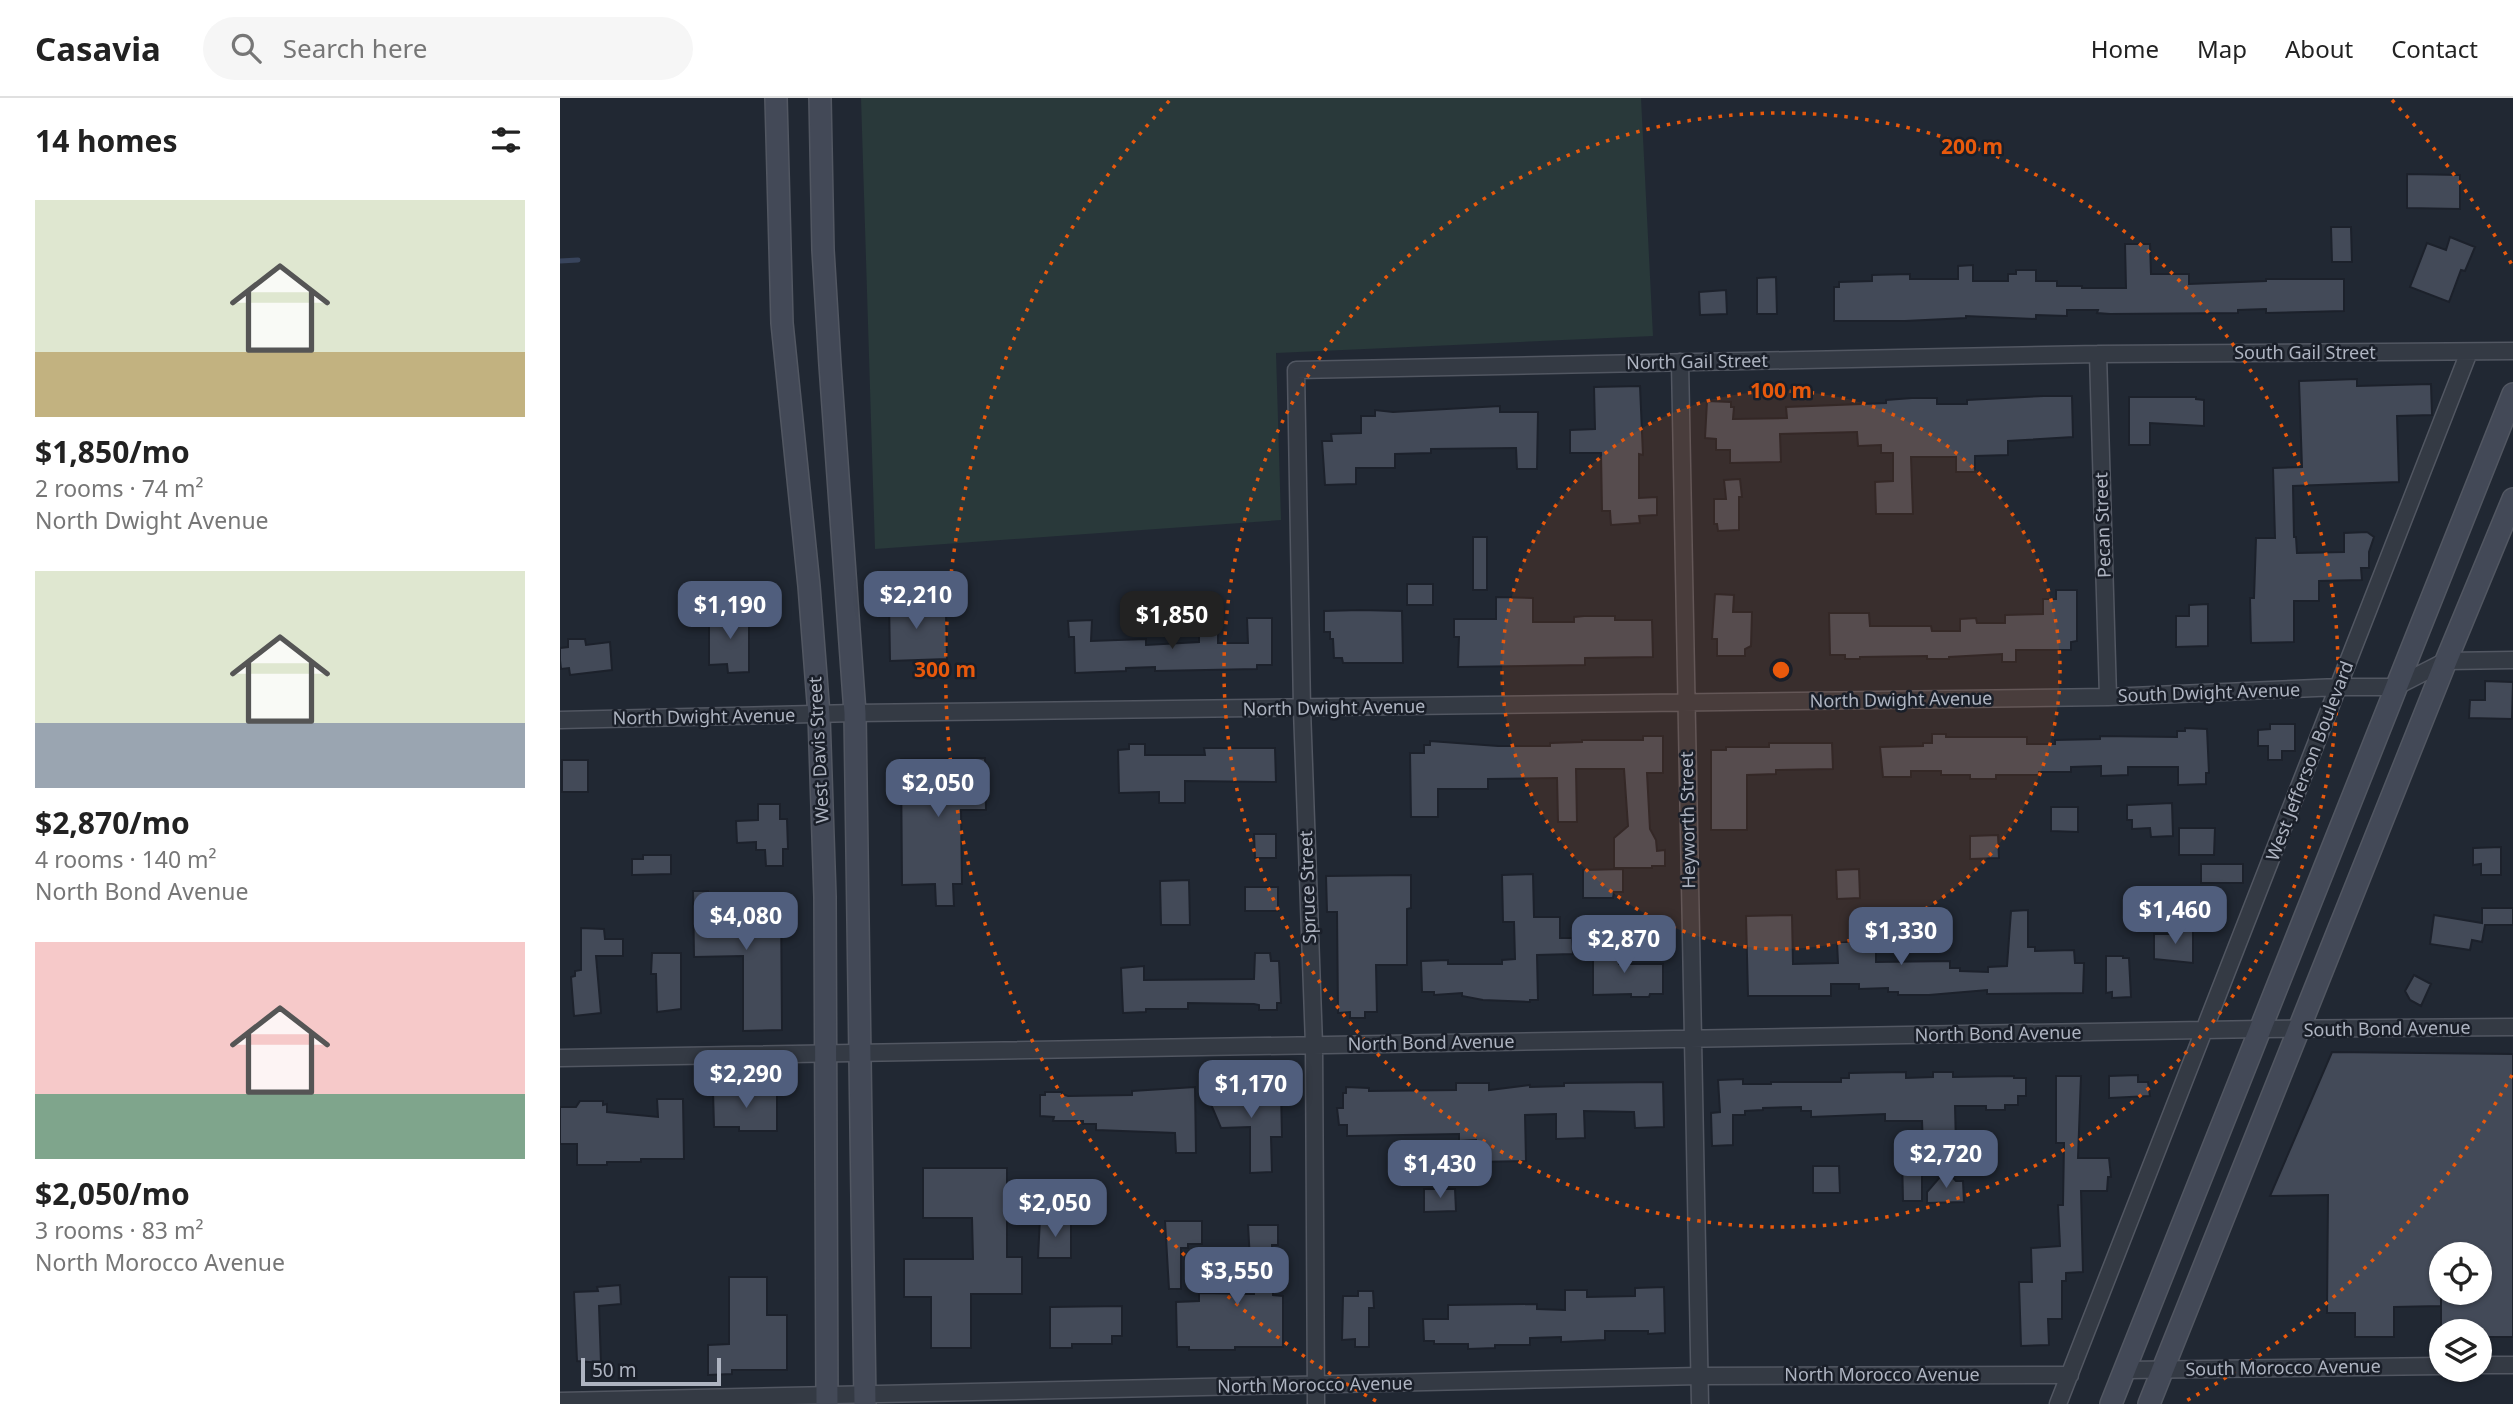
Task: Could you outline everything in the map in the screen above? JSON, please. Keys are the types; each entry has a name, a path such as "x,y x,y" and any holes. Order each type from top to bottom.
{"main road":[{"name":"West Davis Street","path":"776,98 782,323 809,586 819,715 825,897 827,1400"},
{"name":"West Davis Street","path":"820,98 823,250 855,713 865,1399"},
{"path":"2112,1404 2513,394"},
{"path":"2150,1404 2513,499"}],"street":[{"name":"South Gail Street","path":"2098,354 2513,351"},
{"name":"West Jefferson Boulevard","path":"2058,1404 2469,352"},
{"name":"North Gail Street","path":"1296,370 2098,354"},
{"name":"Pecan Street","path":"2098,354 2108,697"},
{"name":"Heyworth Street","path":"1680,362 1700,1404"},
{"name":"Spruce Street","path":"1296,370 1302,709 1314,1045 1316,1404"},
{"name":"South Dwight Avenue","path":"2108,697 2395,687 2446,661 2513,660"},
{"name":"North Dwight Avenue","path":"560,720 855,713 2108,697"},
{"name":"South Bond Avenue","path":"2261,1029 2513,1027"},
{"name":"North Bond Avenue","path":"560,1058 2261,1029"},
{"path":"2492,1365 2513,1364"},
{"name":"South Morocco Avenue","path":"2125,1370 2429,1366"},
{"name":"North Morocco Avenue","path":"560,1401 827,1400 1700,1376 2070,1374"}],"shaded area":[{"path":"861,98 1641,98 1653,336 1276,353 1281,520 875,549"}],"building":[{"path":"2407,174 2460,175 2460,209 2407,208"},
{"path":"2331,227 2351,227 2352,262 2332,262"},
{"path":"2450,237 2475,247 2465,271 2461,270 2449,302 2410,287 2427,243 2446,250"},
{"path":"2125,244 2150,244 2151,274 2189,274 2189,284 2266,279 2344,279 2344,311 2266,313 2266,309 2238,310 2238,313 2110,314 2097,313 2098,310 2067,310 2067,316 2036,315 2036,319 1966,316 1905,321 1834,321 1834,287 1839,287 1839,282 1872,281 1872,275 1910,274 1910,279 1958,279 1958,266 1973,265 1973,281 2008,281 2008,274 2016,274 2016,270 2036,270 2036,281 2057,281 2057,286 2126,288"},
{"path":"1776,277 1777,314 1757,314 1757,278"},
{"path":"1726,290 1727,314 1700,315 1699,292"},
{"path":"2357,379 2357,386 2431,384 2432,415 2397,416 2399,482 2293,486 2297,553 2344,552 2344,533 2367,532 2374,537 2369,552 2369,568 2361,568 2362,580 2319,581 2319,601 2294,601 2294,642 2251,643 2250,598 2254,598 2256,538 2275,538 2273,468 2302,467 2299,381"},
{"path":"1640,386 1643,455 1639,454 1639,498 1657,497 1657,515 1639,516 1640,523 1611,525 1610,511 1602,511 1601,453 1570,453 1570,430 1595,429 1594,387"},
{"path":"2072,396 2073,437 2008,441 2008,455 1975,456 1975,472 1956,472 1956,457 1911,457 1913,514 1876,514 1875,482 1893,481 1893,453 1881,453 1881,445 1858,446 1857,432 1780,434 1781,462 1730,463 1730,450 1716,450 1716,439 1705,438 1707,401 1731,402 1731,407 1734,407 1733,419 1787,418 1786,407 1886,403 1886,400 1912,398 1937,398 1937,404 1967,404 1967,400"},
{"path":"2129,397 2196,397 2204,400 2204,426 2150,423 2150,445 2129,445"},
{"path":"1500,406 1500,412 1538,412 1537,469 1517,469 1516,448 1431,449 1431,453 1395,454 1395,468 1356,468 1356,484 1325,485 1322,441 1332,441 1331,434 1361,433 1361,416 1375,416 1375,410 1393,412"},
{"path":"1740,479 1742,497 1739,497 1739,530 1718,531 1717,524 1714,524 1714,499 1726,499 1724,480"},
{"path":"1473,537 1487,537 1487,590 1473,590"},
{"path":"1407,584 1433,584 1433,605 1407,605"},
{"path":"2056,590 2077,590 2077,641 2071,642 2071,650 2016,650 2016,662 2002,662 2002,654 1949,659 1927,659 1927,656 1845,659 1845,655 1830,655 1829,613 1869,613 1870,626 1931,626 1932,631 1960,631 1960,619 1976,618 1977,623 2005,623 2005,615 2043,614 2043,599 2056,599"},
{"path":"1715,594 1734,595 1733,612 1752,612 1751,646 1745,649 1745,656 1717,656 1717,639 1712,639"},
{"path":"1496,597 1533,598 1533,622 1574,622 1574,617 1584,616 1615,616 1615,620 1652,620 1653,657 1585,658 1585,665 1458,667 1459,637 1454,637 1454,619 1496,619"},
{"path":"930,599 930,613 946,613 947,659 890,661 889,600"},
{"path":"2208,604 2208,646 2176,647 2176,616 2189,616 2189,605"},
{"path":"1324,611 1402,611 1403,663 1343,663 1342,658 1334,658 1333,639 1330,639 1330,632 1324,632"},
{"path":"749,612 749,672 728,673 727,664 709,665 709,613"},
{"path":"1247,618 1272,618 1272,665 1257,665 1257,669 1155,671 1155,667 1075,673 1074,637 1069,637 1068,621 1092,620 1091,641 1146,639 1146,645 1199,642 1199,633 1218,633 1218,643 1248,643"},
{"path":"568,639 585,639 586,645 610,642 612,670 570,675 569,668 561,669 560,648 568,647"},
{"path":"2485,681 2513,682 2512,719 2469,718 2470,700 2485,700"},
{"path":"2270,724 2295,724 2295,751 2282,751 2282,760 2268,760 2268,746 2258,746 2258,730 2270,729"},
{"path":"2185,728 2207,729 2209,773 2206,773 2206,784 2178,785 2178,767 2128,767 2128,775 2101,776 2101,766 2071,767 2071,772 2039,772 2039,775 1996,775 1996,779 1970,779 1970,775 1941,775 1941,771 1911,771 1911,777 1883,777 1880,747 1923,746 1923,743 1932,743 1932,734 1946,734 1946,737 2027,737 2027,744 2055,744 2055,740 2100,739 2100,736 2177,737 2177,731 2185,731"},
{"path":"1643,736 1663,736 1663,773 1647,773 1650,829 1656,840 1657,851 1665,850 1665,866 1614,868 1614,838 1628,826 1624,769 1576,769 1577,822 1558,822 1557,778 1488,779 1488,789 1438,789 1438,817 1411,817 1410,753 1424,753 1424,745 1430,745 1430,741 1498,746 1550,746 1550,743 1582,740 1643,740"},
{"path":"1769,743 1832,743 1833,769 1776,770 1776,774 1747,775 1747,830 1711,830 1711,750 1726,750 1726,747 1769,747"},
{"path":"1129,744 1145,744 1145,755 1205,755 1204,748 1275,748 1276,782 1185,781 1185,803 1159,803 1159,792 1119,793 1118,750 1129,749"},
{"path":"985,758 986,810 961,810 962,884 953,884 954,906 936,906 935,884 902,885 901,759"},
{"path":"562,760 588,760 588,792 562,792"},
{"path":"2172,803 2173,836 2151,837 2150,828 2132,829 2132,820 2127,820 2127,805"},
{"path":"758,804 780,804 780,819 787,819 788,849 783,849 783,866 766,866 765,850 756,850 756,842 737,843 736,821 758,820"},
{"path":"2051,807 2078,807 2078,832 2051,831"},
{"path":"2179,828 2215,828 2214,855 2179,855"},
{"path":"1254,834 1276,834 1276,858 1255,858"},
{"path":"1998,835 1999,858 1970,859 1970,836"},
{"path":"2501,847 2501,875 2481,875 2481,864 2473,865 2473,848"},
{"path":"643,855 671,855 671,874 632,875 632,859 643,859"},
{"path":"2201,864 2243,864 2243,883 2201,883"},
{"path":"1623,869 1623,892 1614,892 1613,898 1583,898 1583,870"},
{"path":"1859,869 1860,898 1837,899 1836,870"},
{"path":"1533,874 1534,917 1560,917 1560,938 1572,938 1573,954 1537,955 1538,1000 1483,1000 1462,996 1462,993 1434,995 1434,992 1422,992 1421,961 1502,964 1502,960 1515,959 1514,922 1503,922 1502,875"},
{"path":"1411,875 1411,908 1407,909 1407,965 1376,965 1377,1012 1365,1012 1365,1018 1350,1018 1350,1012 1338,1013 1337,912 1327,912 1326,876"},
{"path":"1189,880 1190,925 1161,925 1160,881"},
{"path":"1245,887 1278,887 1278,911 1245,911"},
{"path":"693,891 708,891 708,906 742,905 742,899 781,899 782,1030 743,1031 743,956 694,957"},
{"path":"2482,908 2513,908 2513,925 2485,925 2482,942 2472,940 2470,950 2430,944 2434,915 2482,923"},
{"path":"2028,910 2028,947 2035,947 2035,951 2074,950 2075,963 2084,963 2083,993 1987,994 1987,990 1898,995 1898,992 1888,992 1888,988 1859,989 1859,984 1831,984 1831,996 1748,996 1746,916 1792,915 1793,964 1838,963 1837,942 1876,942 1876,962 1950,961 1950,968 1960,968 1960,971 1988,972 1988,967 2007,966 2011,911"},
{"path":"581,928 604,929 605,939 623,939 623,956 596,956 601,1013 574,1016 571,977 575,976 575,971 581,970"},
{"path":"2178,928 2193,928 2193,963 2154,959 2154,934 2178,934"},
{"path":"1593,945 1618,945 1619,964 1663,964 1663,994 1650,994 1649,997 1631,997 1631,994 1593,995"},
{"path":"652,953 681,953 681,1009 657,1012 656,974 651,974"},
{"path":"1255,953 1270,953 1271,961 1279,961 1281,1003 1277,1003 1277,1010 1259,1010 1259,1005 1254,1004 1188,1003 1188,1009 1146,1009 1146,1012 1123,1013 1121,968 1144,966 1144,980 1254,979"},
{"path":"2106,956 2129,958 2131,997 2112,998 2112,992 2106,993"},
{"path":"2414,975 2431,984 2421,1006 2410,1000 2405,991"},
{"path":"2332,1052 2513,1054 2513,1337 2492,1337 2492,1319 2441,1319 2441,1306 2394,1307 2394,1337 2355,1337 2355,1313 2327,1313 2328,1195 2270,1196"},
{"path":"1906,1072 1906,1078 1933,1077 1933,1072 1953,1072 1953,1077 2026,1078 2026,1096 2018,1096 2018,1105 2005,1105 2005,1110 1986,1110 1986,1106 1955,1106 1956,1145 1923,1145 1922,1121 1885,1121 1885,1114 1811,1117 1811,1111 1801,1111 1801,1107 1763,1108 1745,1111 1745,1115 1733,1115 1733,1145 1712,1146 1711,1113 1720,1112 1718,1080 1743,1079 1743,1084 1841,1082 1841,1078 1849,1078 1849,1073"},
{"path":"2138,1075 2138,1082 2148,1082 2150,1096 2109,1098 2109,1076"},
{"path":"2056,1076 2081,1076 2078,1158 2109,1158 2111,1177 2108,1177 2107,1191 2081,1191 2083,1272 2066,1273 2066,1281 2062,1281 2062,1319 2048,1319 2049,1345 2021,1346 2019,1282 2032,1282 2031,1248 2060,1246 2058,1205 2063,1205 2064,1143 2056,1143"},
{"path":"1663,1082 1664,1127 1635,1128 1634,1112 1584,1111 1585,1138 1556,1139 1556,1114 1525,1115 1526,1161 1477,1162 1476,1140 1459,1141 1459,1134 1347,1136 1347,1125 1339,1125 1337,1108 1343,1108 1343,1093 1346,1093 1346,1087 1369,1088 1369,1091 1456,1090 1456,1083 1489,1083 1489,1090 1530,1085 1564,1086 1564,1083"},
{"path":"1195,1087 1196,1153 1176,1153 1175,1133 1096,1130 1096,1124 1053,1121 1054,1117 1040,1116 1040,1095 1045,1095 1045,1092 1062,1092 1068,1096 1132,1095 1132,1091"},
{"path":"1204,1088 1231,1088 1231,1093 1281,1092 1282,1137 1271,1137 1272,1172 1250,1173 1250,1127 1221,1128"},
{"path":"713,1091 777,1091 777,1131 739,1131 739,1127 714,1127"},
{"path":"657,1099 683,1099 684,1159 641,1159 641,1162 577,1165 577,1144 560,1144 560,1107 576,1107 580,1101 603,1101 603,1105 607,1104 607,1112 658,1117"},
{"path":"1902,1156 1922,1156 1922,1201 1903,1201"},
{"path":"1813,1166 1839,1166 1840,1193 1813,1193"},
{"path":"923,1168 1007,1168 1007,1257 1022,1257 1022,1294 971,1294 971,1348 931,1348 931,1297 904,1297 904,1259 973,1259 972,1218 923,1218"},
{"path":"1946,1170 1956,1181 1963,1181 1964,1202 1927,1203 1927,1192"},
{"path":"1424,1189 1455,1189 1456,1211 1424,1212"},
{"path":"1040,1218 1071,1220 1071,1258 1038,1258"},
{"path":"1165,1221 1202,1221 1202,1244 1188,1244 1188,1248 1181,1248 1181,1289 1169,1289"},
{"path":"1248,1225 1278,1225 1278,1245 1272,1245 1273,1295 1283,1296 1283,1347 1189,1350 1189,1347 1177,1347 1176,1302 1199,1301 1199,1293 1254,1294 1254,1260 1250,1260"},
{"path":"729,1277 767,1277 767,1315 787,1315 787,1370 732,1370 732,1374 708,1375 708,1345 729,1344"},
{"path":"620,1285 621,1304 599,1306 601,1363 577,1361 574,1292 598,1291 597,1287"},
{"path":"1664,1287 1665,1333 1605,1331 1605,1340 1561,1342 1561,1337 1530,1338 1530,1345 1495,1345 1495,1348 1468,1349 1468,1344 1434,1344 1434,1341 1424,1341 1423,1319 1448,1319 1448,1305 1537,1304 1537,1309 1565,1310 1565,1290 1587,1290 1587,1297 1635,1296 1635,1288"},
{"path":"1358,1291 1373,1291 1374,1308 1369,1308 1369,1347 1355,1347 1355,1339 1342,1340 1343,1296 1358,1296"},
{"path":"1122,1306 1122,1336 1112,1336 1112,1344 1072,1344 1072,1348 1050,1348 1050,1307"}],"waterway":[{"path":"560,261 578,260"}]}
